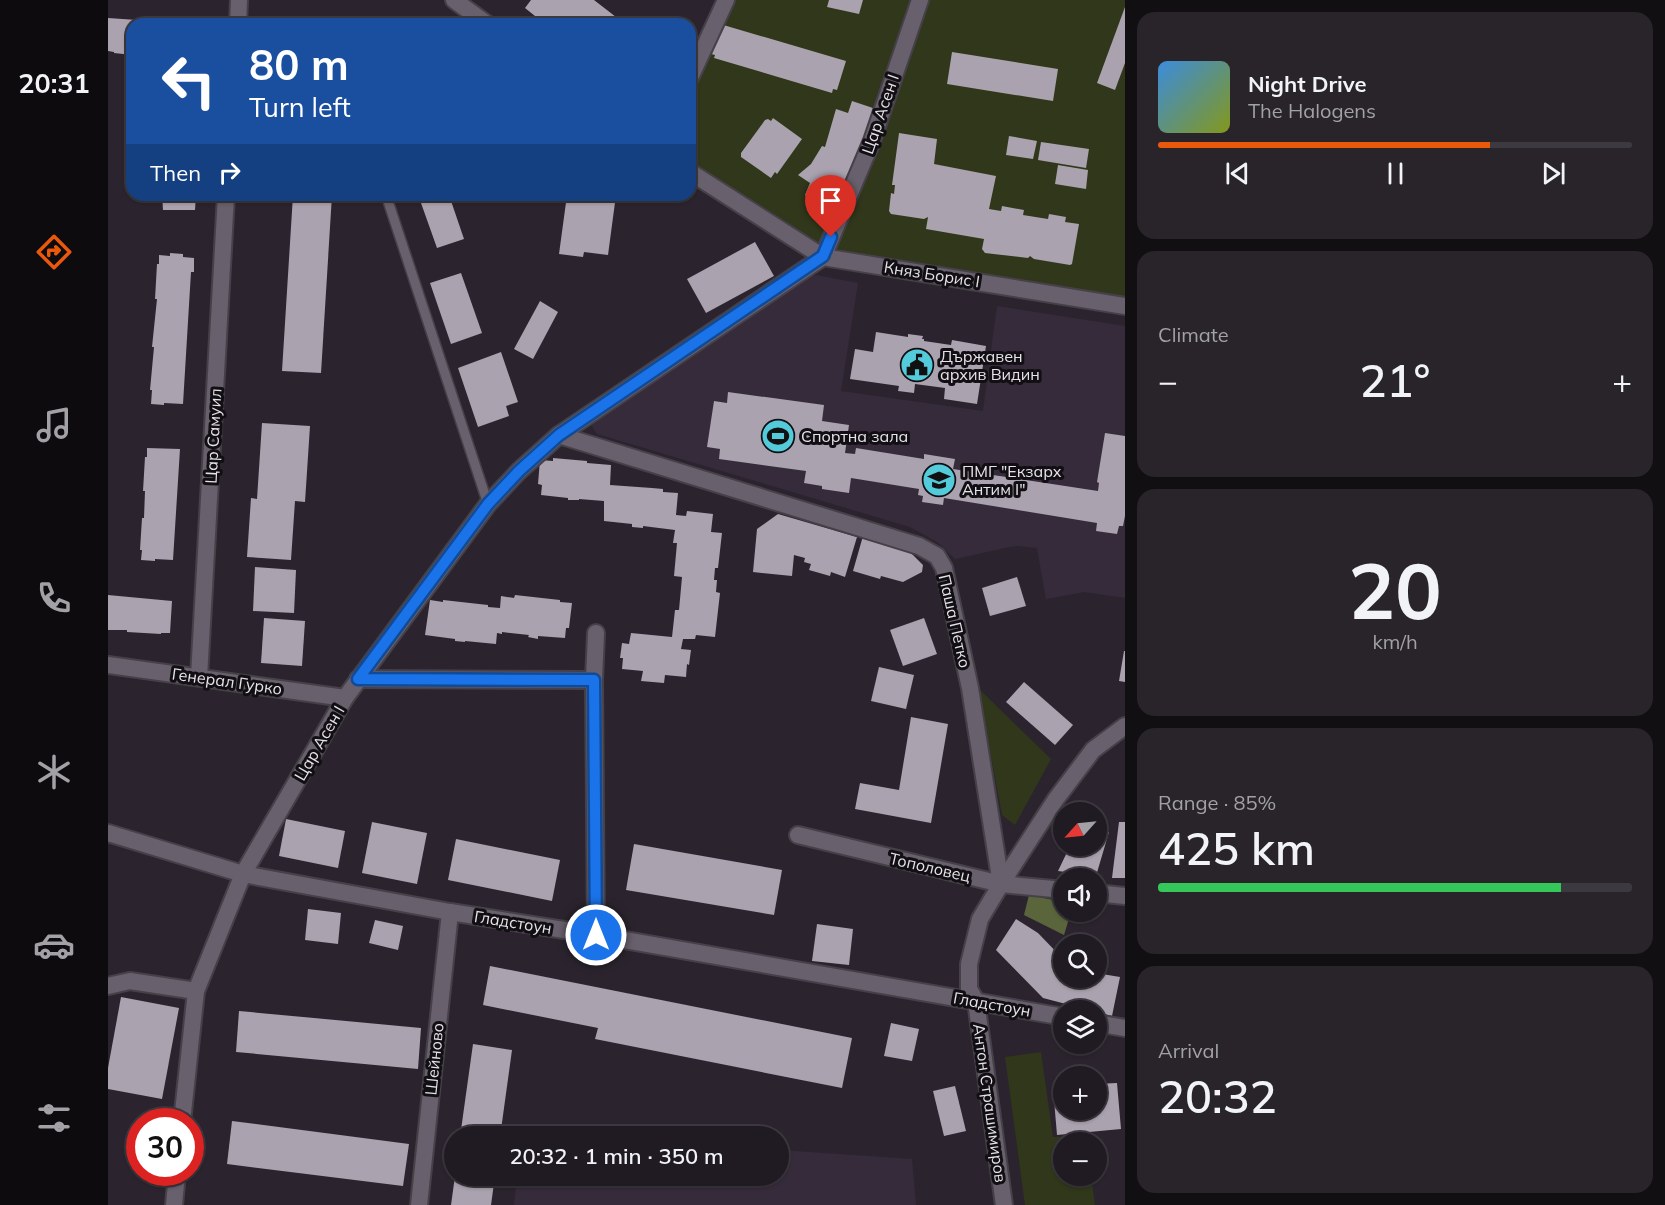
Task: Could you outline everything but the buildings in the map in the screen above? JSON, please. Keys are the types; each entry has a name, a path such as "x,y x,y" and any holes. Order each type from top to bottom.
{"street":[{"path":"238,18 239,0"},
{"path":"454,0 479,18"},
{"path":"696,65 726,0"},
{"name":"Цар Асен I","path":"183,1108 196,991 243,874 345,698 488,504 519,471 559,435 823,256 872,141 920,0"},
{"name":"Княз Борис I","path":"696,176 823,256 1125,306"},
{"name":"Цар Самуил","path":"199,677 226,201"},
{"name":"Паша Петко","path":"559,435 919,546 936,556 944,568 970,688 1001,884"},
{"path":"596,633 594,680 596,935"},
{"name":"Генерал Гурко","path":"108,665 345,698"},
{"path":"358,679 594,680"},
{"path":"976,1001 969,989 969,964 980,919 1056,798 1093,750 1125,726"},
{"name":"Гладстоун","path":"108,833 243,874 450,912 596,935 1053,1015"},
{"name":"Тополовец","path":"798,835 1001,884 1053,889"},
{"path":"1107,894 1125,896"},
{"name":"Шейново","path":"419,1205 450,912"},
{"path":"108,986 130,981 196,991"},
{"name":"Антон Страшимиров","path":"976,1001 1004,1205"},
{"path":"1107,1025 1125,1028"},
{"path":"174,1205 176,1186"}],"lane":[{"path":"388,201 488,504"}],"shaded area":[{"name":"ПМГ \"Екзарх Антим I\"","path":"816,275 858,283 841,391 983,411 997,306 1125,326 1125,598 1084,592 1046,599 1037,548 1009,547 955,559 937,542 910,527 597,434 591,419 806,277"},
{"path":"789,1151 912,1159 916,1205 514,1205 516,1186 789,1186"}],"green space":[{"path":"726,0 1125,0 1125,306 823,257 696,176 696,65"},
{"path":"978,688 1051,759 1015,825 1002,815"},
{"path":"1029,895 1053,900 1053,922 1068,922 1064,934 1062,934 1024,915"},
{"path":"1041,1052 1053,1137 1053,1186 1092,1186 1095,1205 1025,1205 1005,1057"}],"place":[{"name":"Държавен архив Видин","path":"917,365"},
{"name":"Спортна зала","path":"778,436"},
{"name":"ПМГ \"Екзарх Антим I\"","path":"939,480"}],"route":[{"path":"596,935 594,680 358,679 488,504 519,471 559,435 823,256 831,237"}]}
